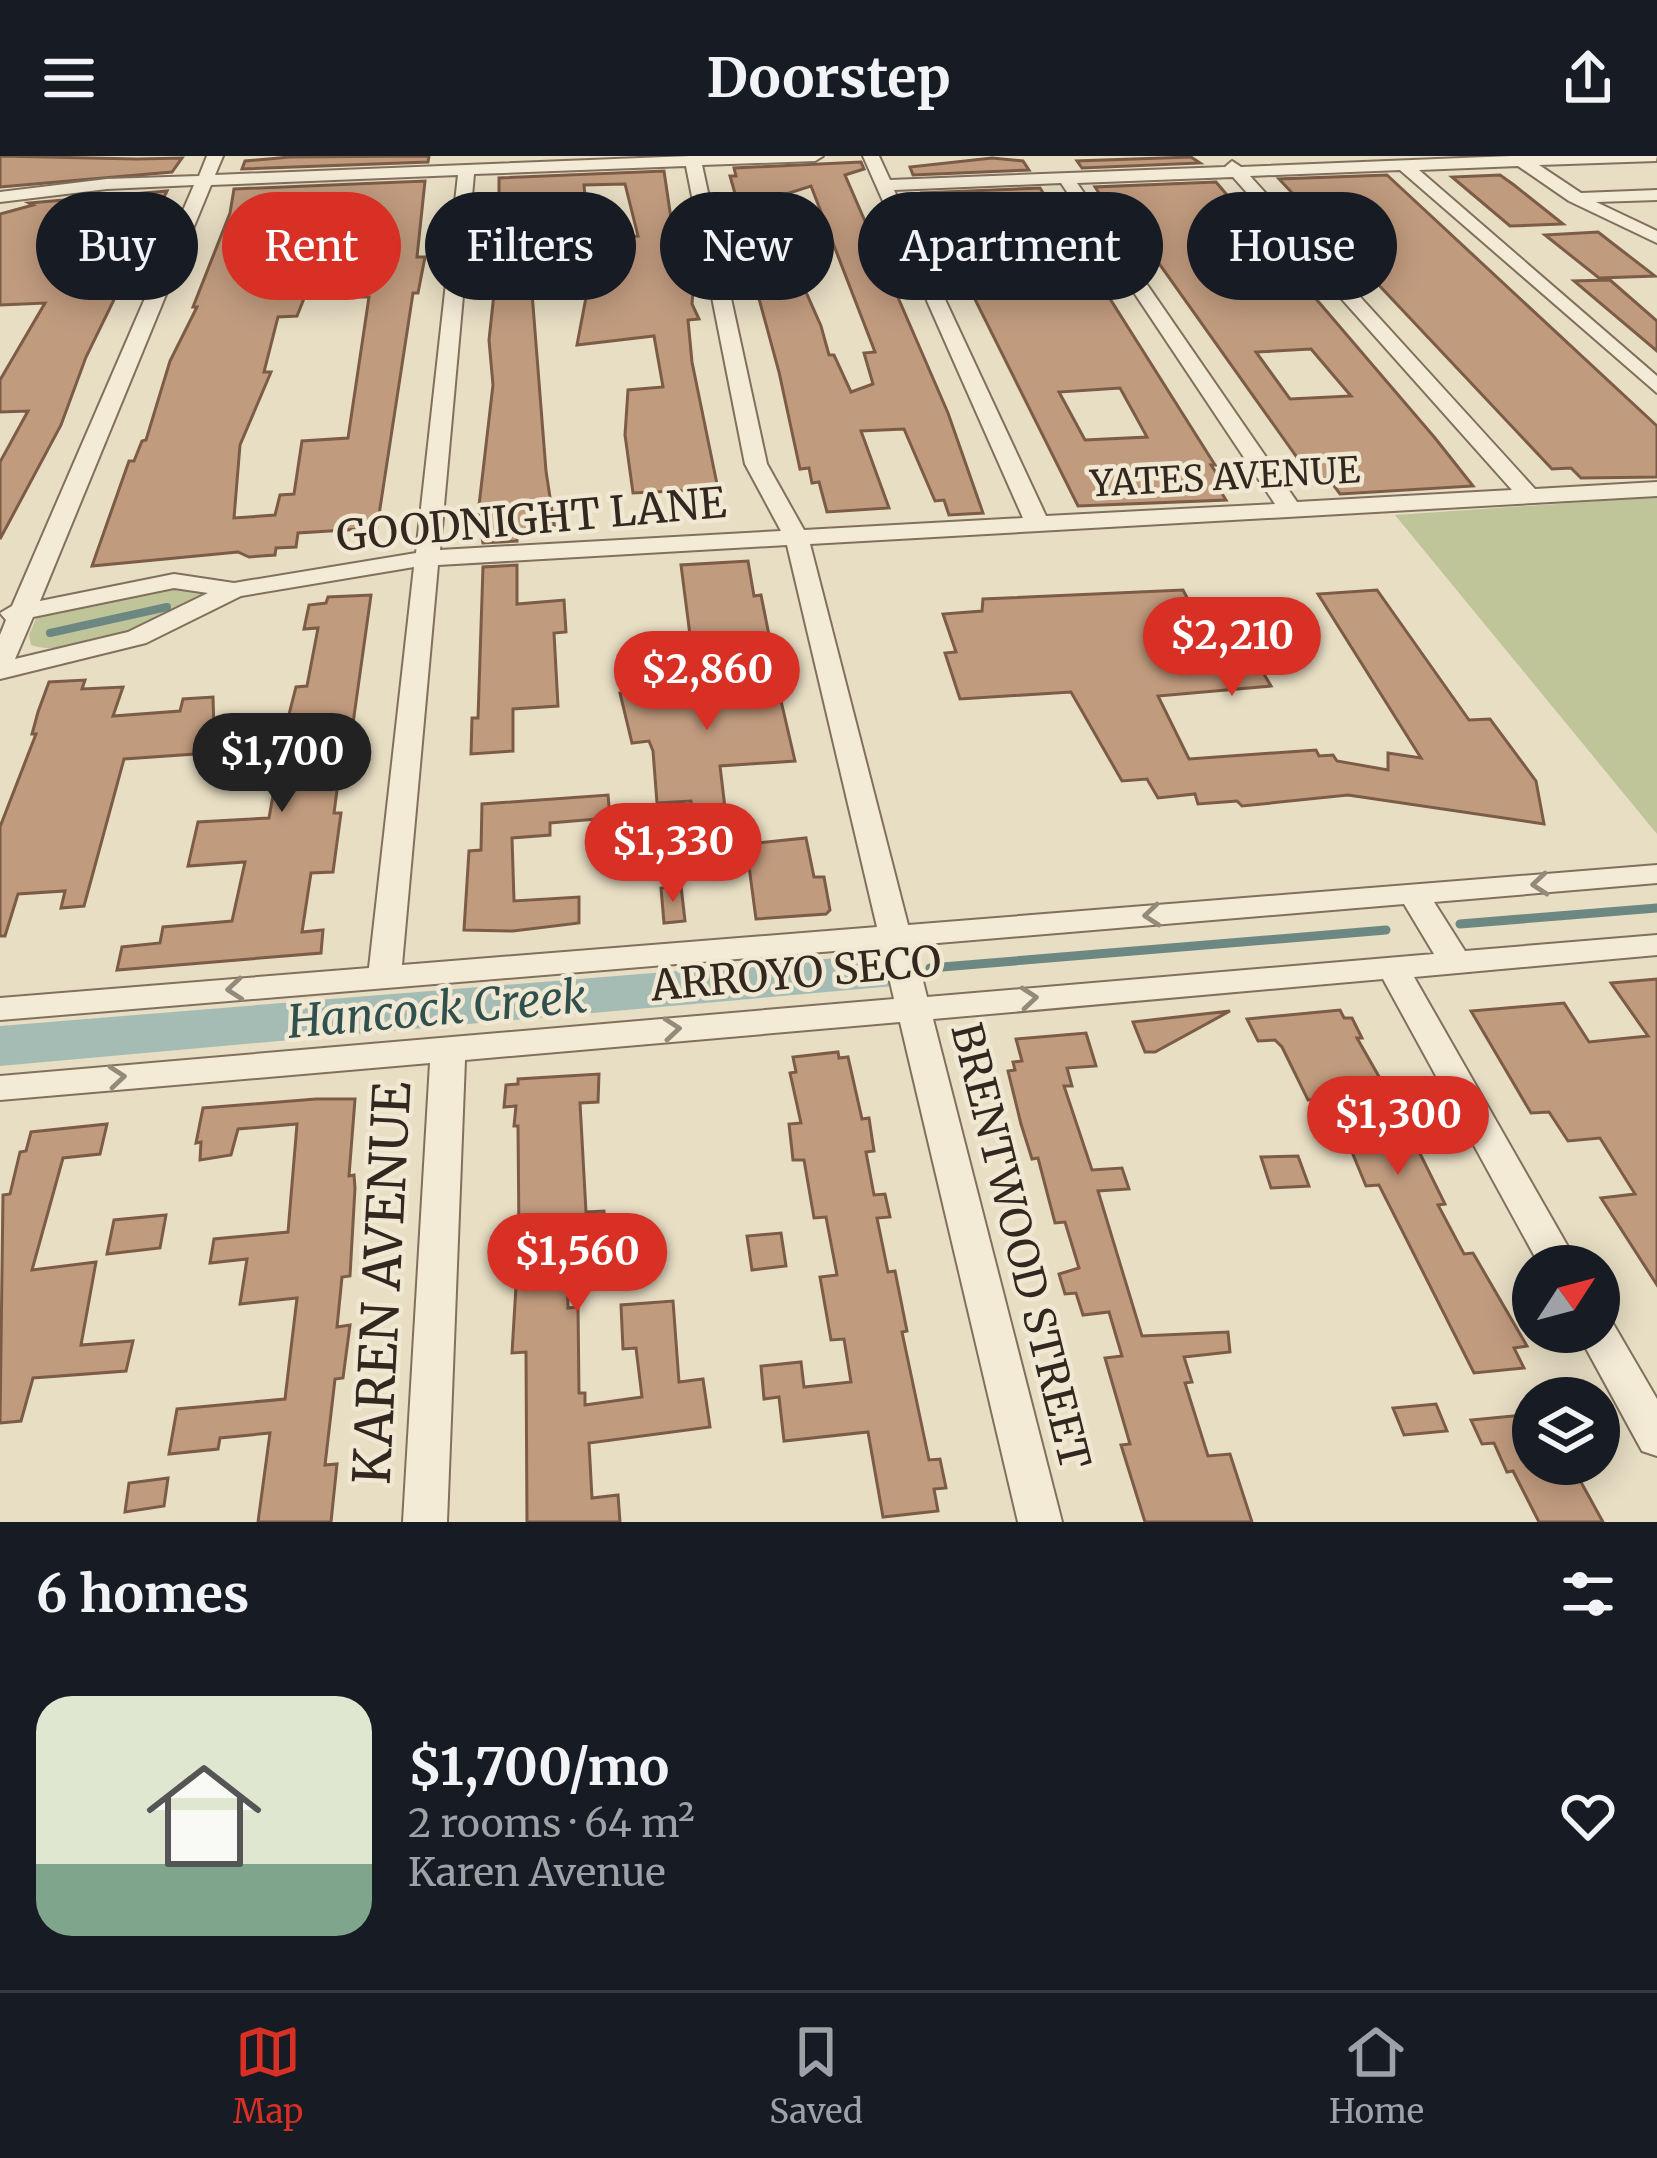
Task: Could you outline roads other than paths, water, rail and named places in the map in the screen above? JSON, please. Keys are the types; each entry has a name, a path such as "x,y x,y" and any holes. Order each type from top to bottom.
{"street":[{"path":"0,668 12,614 215,156"},
{"path":"0,197 107,184 815,156"},
{"path":"871,156 1038,524"},
{"path":"1222,156 1529,496"},
{"path":"885,185 1656,156"},
{"path":"1518,159 1575,198 1657,238"},
{"name":"BRENTWOOD STREET","path":"693,160 756,464 797,538 1040,1522"},
{"path":"1406,166 1657,387"},
{"path":"385,976 466,170"},
{"path":"1066,179 1290,509"},
{"path":"1575,198 1657,195"},
{"name":"YATES AVENUE","path":"797,538 1657,489"},
{"name":"GOODNIGHT LANE","path":"0,668 137,638 234,590 426,558 797,538"},
{"path":"12,614 174,581 234,590"},
{"name":"ARROYO SECO","path":"0,1010 1657,874"},
{"path":"1414,895 1455,961"},
{"name":"ARROYO SECO","path":"0,1088 1657,945"},
{"path":"1391,967 1548,1245"},
{"name":"KAREN AVENUE","path":"425,1522 448,1048"},
{"path":"1610,1353 1657,1438"}],"waterway":[{"path":"50,633 167,607"},
{"name":"Hancock Creek","path":"1460,924 1657,908"},
{"name":"Hancock Creek","path":"930,968 1386,930"},
{"name":"Hancock Creek","path":"0,1046 874,973"}]}
